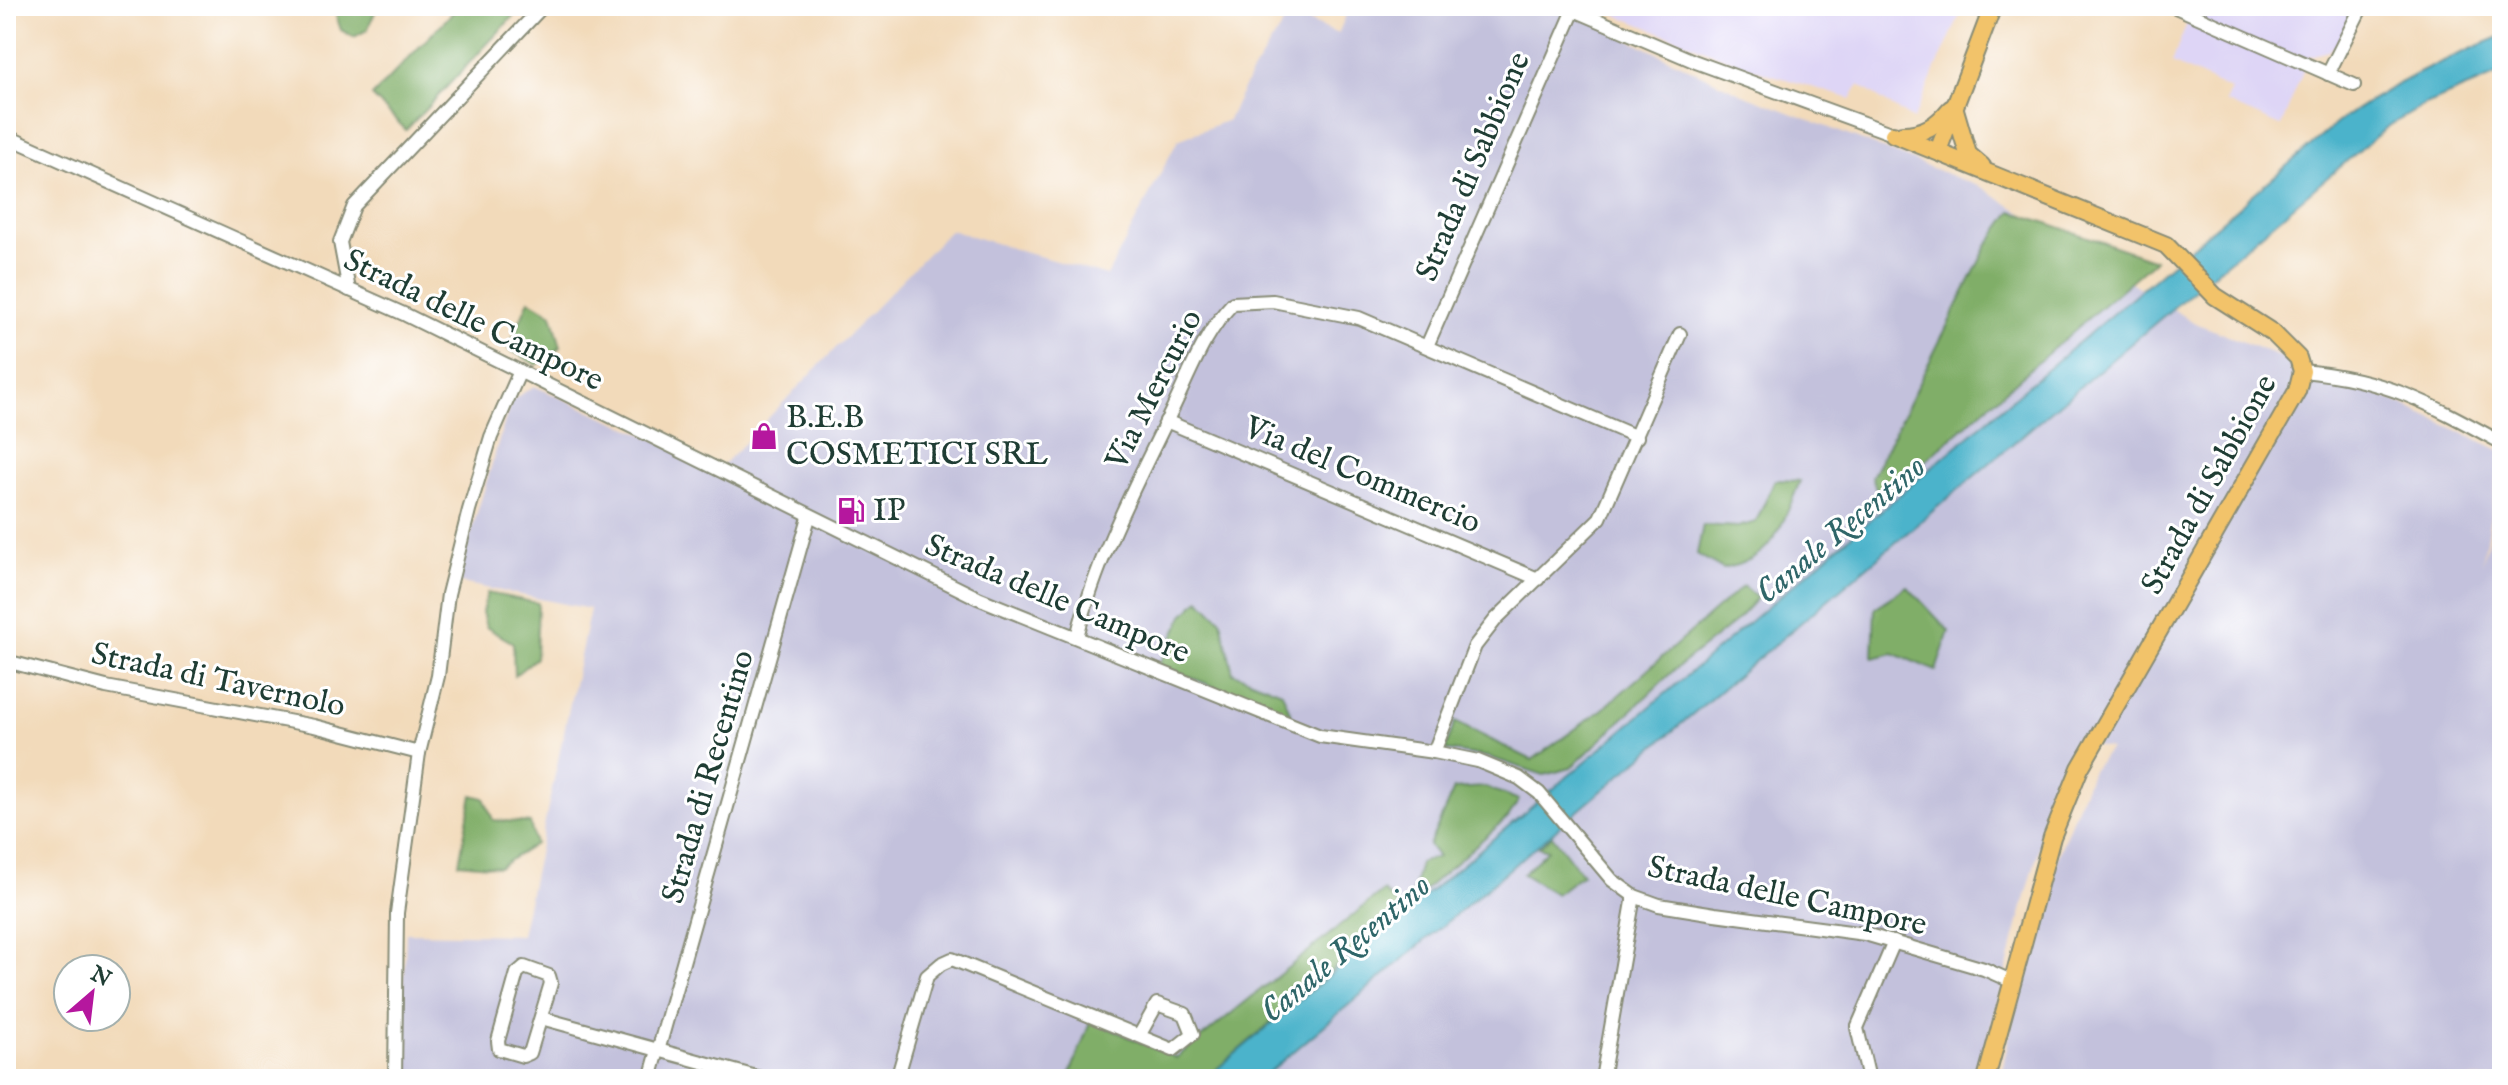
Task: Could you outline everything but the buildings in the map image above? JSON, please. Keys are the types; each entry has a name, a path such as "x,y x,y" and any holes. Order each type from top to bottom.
{"main road":[{"path":"1938,151 1993,6"},
{"path":"1893,134 1917,134 1941,119 1954,105"},
{"path":"1954,105 1968,154 1991,174"},
{"name":"Strada di Sabbione","path":"1893,134 2166,245 2208,289 2273,333 2298,358 2302,371 2297,391 2080,768 2055,827 1986,1079"}],"street":[{"path":"349,290 340,242 354,206 543,6"},
{"path":"2173,6 2354,85"},
{"path":"2328,74 2362,6"},
{"name":"Strada di Sabbione","path":"1427,346 1571,8 1696,62 1893,134"},
{"name":"Strada delle Campore","path":"6,136 335,283 978,598 1320,736 1478,761 1519,778 1539,793 1612,880 1634,896 1659,905 1865,934 1984,969 2011,981"},
{"name":"Via Mercurio","path":"1077,637 1086,601 1117,522 1203,344 1233,303 1273,301 1317,307 1359,318 1637,437"},
{"path":"1434,752 1475,646 1496,619 1600,518 1680,334"},
{"path":"395,1079 397,913 419,753 438,676 448,594 469,510 491,437 520,371"},
{"path":"2302,371 2344,375 2396,388 2502,443"},
{"name":"Via del Commercio","path":"1166,421 1538,579"},
{"name":"Strada di Recentino","path":"650,1079 809,517"},
{"name":"Strada di Tavernolo","path":"6,661 106,687 314,726 419,753"},
{"path":"1602,1079 1634,896"},
{"path":"1869,1079 1857,1028 1894,942"},
{"path":"897,1079 927,976 952,959 1139,1036 1173,1050 1193,1034 1185,1014 1157,1004 1139,1036"},
{"path":"524,967 549,976 551,983 541,1018 530,1053 523,1056 499,1049 498,1041 517,973 524,967"},
{"path":"541,1018 764,1079"}],"shaded area":[{"path":"1350,6 1559,6 1740,93 1983,188 2195,323 2401,404 2502,451 2482,564 2502,490 2502,1079 2000,1079 2022,979 2058,855 2092,770 2110,749 2080,742 2048,814 1977,1079 400,1079 406,933 521,935 590,609 456,582 511,401 534,386 720,468 950,230 1107,276 1178,140 1228,120 1248,79 1290,13 1338,34"},
{"path":"1594,6 1964,6 1913,120 1859,85 1851,99 1750,68"},
{"path":"2183,6 2353,6 2351,27 2342,41 2328,51 2309,56 2281,126 2225,102 2231,90 2172,63 2192,8"}],"green space":[{"path":"333,6 371,6 376,10 367,30 354,37 341,30"},
{"path":"459,6 523,6 406,130 372,96"},
{"path":"2012,211 2155,260 1880,500 1872,477 1987,246"},
{"path":"529,300 552,314 561,347 537,365 508,349"},
{"path":"1775,480 1800,481 1781,525 1766,548 1741,564 1723,569 1697,554 1703,525 1738,527 1756,522"},
{"path":"1743,586 1757,598 1735,622 1674,670 1571,768 1544,775 1489,757 1445,750 1455,722 1532,760 1603,709"},
{"path":"1907,586 1949,631 1936,671 1893,653 1873,658 1875,608"},
{"path":"487,593 538,603 536,658 514,676 513,643 486,627 482,612"},
{"path":"1200,599 1221,620 1233,673 1282,692 1292,717 1159,665 1184,615"},
{"path":"1485,787 1519,800 1508,817 1410,903 1420,863 1438,857 1429,845 1454,789"},
{"path":"472,795 484,798 493,820 530,823 535,844 499,867 459,863"},
{"path":"1552,835 1582,874 1556,894 1523,874 1548,850 1539,847"},
{"path":"1383,891 1403,909 1205,1079 1068,1079 1091,1020 1176,1058"}],"water":[{"path":"2502,36 2502,73 2425,105 2387,127 1261,1079 1205,1079 1559,784 2337,123 2416,74"}],"place":[{"name":"B.E.B COSMETICI SRL","path":"764,436"},
{"name":"IP","path":"851,511"}],"water label":[{"name":"Canale Recentino","path":"1841,530"},
{"name":"Canale Recentino","path":"1346,949"}]}
